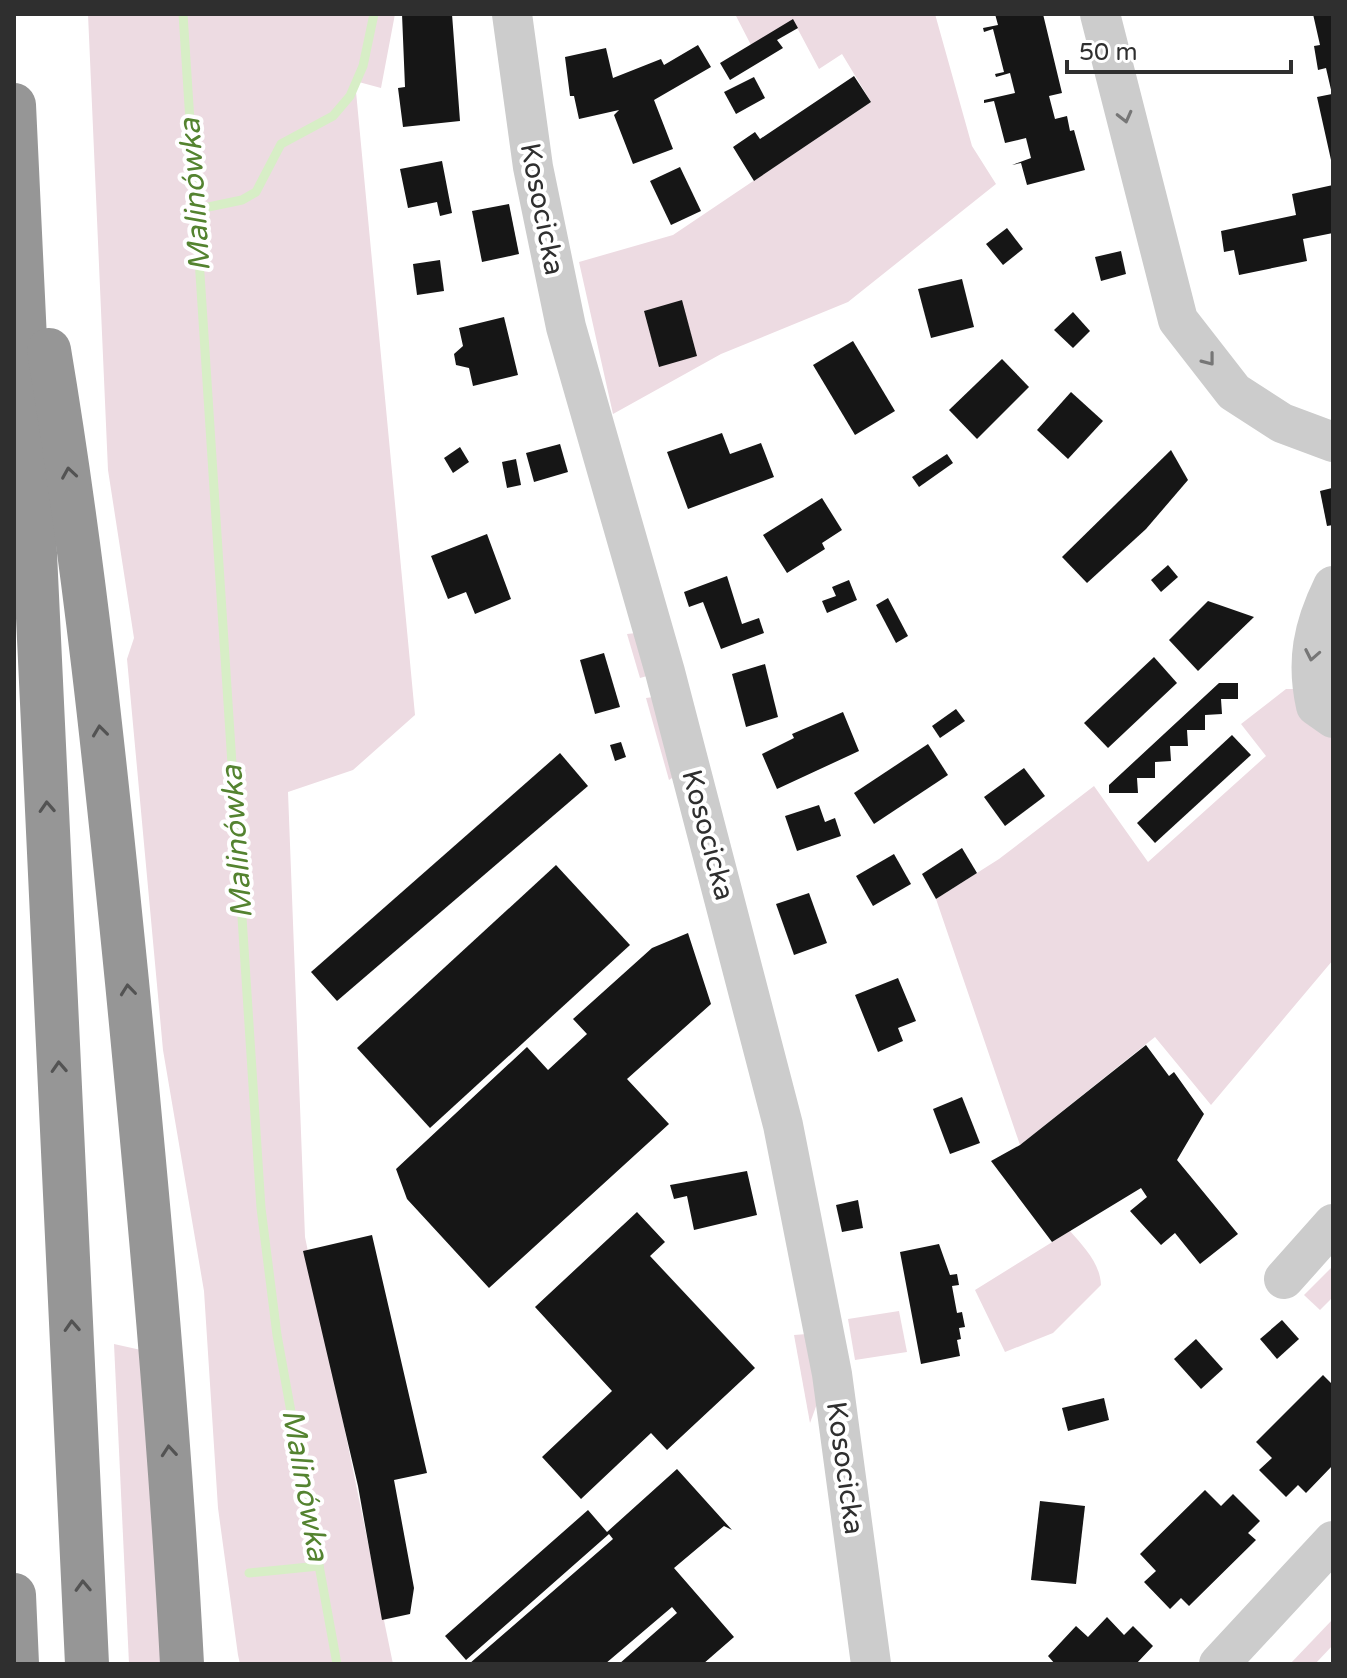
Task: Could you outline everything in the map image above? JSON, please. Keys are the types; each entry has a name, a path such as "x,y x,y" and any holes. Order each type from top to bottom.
{"highway":[{"path":"14,105 87,1664"},
{"path":"16,150 71,485 103,751 146,1179 175,1529 182,1664"},
{"path":"175,1529 199,1664"},
{"path":"14,1595 17,1664"}],"street":[{"name":"Kosocicka","path":"512,14 533,167 566,327 671,696 783,1125 832,1374 871,1664"},
{"path":"1100,14 1178,320 1234,392 1282,423 1333,442"},
{"path":"1333,586 1320,613 1309,673 1316,706 1333,718"},
{"path":"1284,1279 1333,1224"},
{"path":"1219,1664 1333,1541"}],"shaded area":[{"path":"88,14 395,14 381,88 355,81 415,715 353,770 288,792 305,1237 393,1664 240,1664 238,1655 218,1508 204,1291 163,1050 127,659 134,638 108,470"},
{"path":"735,14 935,14 972,146 996,184 848,302 721,354 613,414 579,262 673,235 871,102 842,54 819,69 793,20 751,45"},
{"path":"636,633 647,676 640,678 627,634"},
{"path":"1286,689 1297,689 1333,732 1333,960 1211,1105 1155,1037 1020,1145 936,899 999,859 1094,786 1148,862 1266,756 1241,724"},
{"path":"653,697 675,776 669,780 646,698"},
{"path":"1070,1231 1094,1262 1101,1285 1053,1333 1005,1352 975,1290"},
{"path":"1333,1266 1333,1297 1320,1310 1304,1295"},
{"path":"899,1311 907,1352 855,1360 848,1319"},
{"path":"807,1334 818,1401 810,1423 794,1335"},
{"path":"114,1344 141,1350 168,1664 129,1664"},
{"path":"1333,1619 1333,1645 1315,1664 1290,1664"}],"building":[{"path":"402,14 452,14 460,121 403,127 398,88 405,87"},
{"path":"995,14 1043,14 1062,93 1049,96 1055,119 1067,116 1085,170 1027,185 1021,163 1012,165 1031,158 1026,138 1005,143 994,101 984,103 984,100 1015,93 1010,73 996,77 995,74 1004,72 993,29 984,32 983,28 998,25"},
{"path":"1313,14 1333,14 1333,169 1317,97 1332,94 1326,68 1318,70 1314,46 1320,45"},
{"path":"793,19 798,28 777,40 783,48 730,80 720,63"},
{"path":"698,45 711,67 654,100 673,149 633,164 614,115 619,110 579,119 574,96 570,96 565,57 606,48 613,78 661,59 664,65"},
{"path":"854,76 871,102 754,181 733,147 755,132 760,139"},
{"path":"754,77 765,98 736,114 724,92"},
{"path":"442,161 452,213 440,216 437,202 408,208 400,169"},
{"path":"680,167 701,211 671,225 650,181"},
{"path":"1333,185 1333,233 1303,239 1307,261 1239,275 1234,250 1224,252 1221,231 1296,215 1292,194"},
{"path":"509,204 519,254 482,262 472,211"},
{"path":"1007,228 1023,249 1003,265 986,244"},
{"path":"1121,251 1126,274 1101,281 1095,257"},
{"path":"440,260 444,291 417,295 413,264"},
{"path":"962,279 974,327 931,338 918,289"},
{"path":"682,300 697,356 659,367 644,311"},
{"path":"1073,312 1090,331 1073,348 1054,330"},
{"path":"504,317 518,375 473,386 469,368 456,365 454,354 463,346 459,328"},
{"path":"853,341 895,411 855,435 813,365"},
{"path":"1002,359 1029,387 977,439 949,410"},
{"path":"1071,392 1103,421 1068,459 1037,430"},
{"path":"722,433 730,454 761,443 774,477 688,509 667,452"},
{"path":"560,444 568,472 534,482 526,453"},
{"path":"460,447 469,462 453,473 444,458"},
{"path":"1171,450 1188,480 1146,529 1087,583 1062,557"},
{"path":"947,454 953,463 919,487 912,477"},
{"path":"516,459 521,485 507,488 502,462"},
{"path":"1332,488 1333,525 1327,526 1320,491"},
{"path":"822,498 842,530 822,543 825,549 787,573 763,535"},
{"path":"487,534 511,599 475,614 466,592 448,599 431,556"},
{"path":"1168,565 1178,577 1161,592 1151,580"},
{"path":"727,576 742,624 759,618 764,633 721,649 703,602 689,607 684,592"},
{"path":"849,580 857,600 827,613 822,601 836,596 832,587"},
{"path":"888,598 908,636 896,643 876,605"},
{"path":"1208,601 1254,617 1198,671 1169,640"},
{"path":"604,653 620,707 595,714 580,660"},
{"path":"1154,657 1177,683 1108,748 1084,723"},
{"path":"765,664 778,717 746,727 732,674"},
{"path":"1219,683 1238,683 1238,699 1221,699 1222,714 1205,715 1205,730 1187,730 1188,746 1170,746 1171,761 1155,762 1155,778 1137,778 1138,793 1109,793 1109,785"},
{"path":"956,709 965,721 940,738 932,726"},
{"path":"843,712 859,751 777,789 762,754 794,738 792,734"},
{"path":"1232,735 1251,755 1155,843 1137,823"},
{"path":"621,742 626,757 615,761 610,745"},
{"path":"928,744 948,775 874,824 854,793"},
{"path":"560,753 588,786 337,1001 311,972"},
{"path":"1024,768 1045,796 1005,826 984,797"},
{"path":"819,805 825,822 835,818 841,836 797,851 785,816"},
{"path":"962,848 977,873 936,899 922,874"},
{"path":"894,854 911,884 873,906 856,876"},
{"path":"556,865 630,945 430,1128 357,1048"},
{"path":"809,893 827,943 794,955 776,904"},
{"path":"688,933 711,1004 627,1079 669,1124 489,1288 407,1199 396,1169 527,1047 548,1070 587,1034 573,1019 652,948"},
{"path":"898,978 916,1021 898,1028 903,1041 878,1052 855,995"},
{"path":"1146,1045 1169,1076 1174,1072 1204,1114 1177,1160 1238,1234 1200,1264 1175,1233 1161,1245 1130,1211 1147,1197 1141,1188 1052,1242 991,1161 1020,1145"},
{"path":"962,1097 980,1143 950,1154 933,1109"},
{"path":"747,1171 757,1215 694,1230 687,1196 674,1199 670,1185"},
{"path":"858,1200 863,1228 842,1232 836,1205"},
{"path":"637,1212 665,1242 650,1256 755,1368 667,1450 651,1433 581,1499 542,1457 612,1391 535,1307"},
{"path":"372,1235 427,1473 394,1480 414,1588 410,1614 382,1620 358,1486 303,1251"},
{"path":"939,1244 950,1275 957,1274 959,1285 952,1286 957,1313 962,1312 965,1327 959,1328 961,1339 957,1340 960,1356 921,1364 900,1252"},
{"path":"1282,1320 1299,1339 1277,1359 1260,1339"},
{"path":"1196,1339 1223,1369 1201,1389 1174,1359"},
{"path":"1323,1375 1333,1385 1333,1465 1306,1493 1298,1485 1286,1497 1259,1470 1272,1458 1256,1442"},
{"path":"1104,1398 1109,1420 1068,1431 1062,1408"},
{"path":"677,1469 732,1530 724,1526 674,1568 734,1637 703,1664 619,1664 677,1613 672,1607 605,1664 469,1664 613,1539 609,1534 466,1660 445,1636 588,1510 607,1532"},
{"path":"1205,1490 1221,1506 1233,1494 1260,1521 1248,1533 1256,1540 1189,1606 1181,1598 1170,1609 1144,1582 1156,1571 1140,1554"},
{"path":"1040,1501 1085,1506 1076,1584 1031,1580"},
{"path":"1107,1617 1124,1635 1133,1626 1153,1646 1136,1664 1055,1664 1048,1656 1076,1626 1088,1637"}],"waterway":[{"name":"Malinówka","path":"183,14 261,1208 277,1335 337,1664"},
{"path":"194,210 242,200 256,192 281,144 333,116 350,96 363,66 374,14"},
{"path":"249,1573 319,1566"}]}
